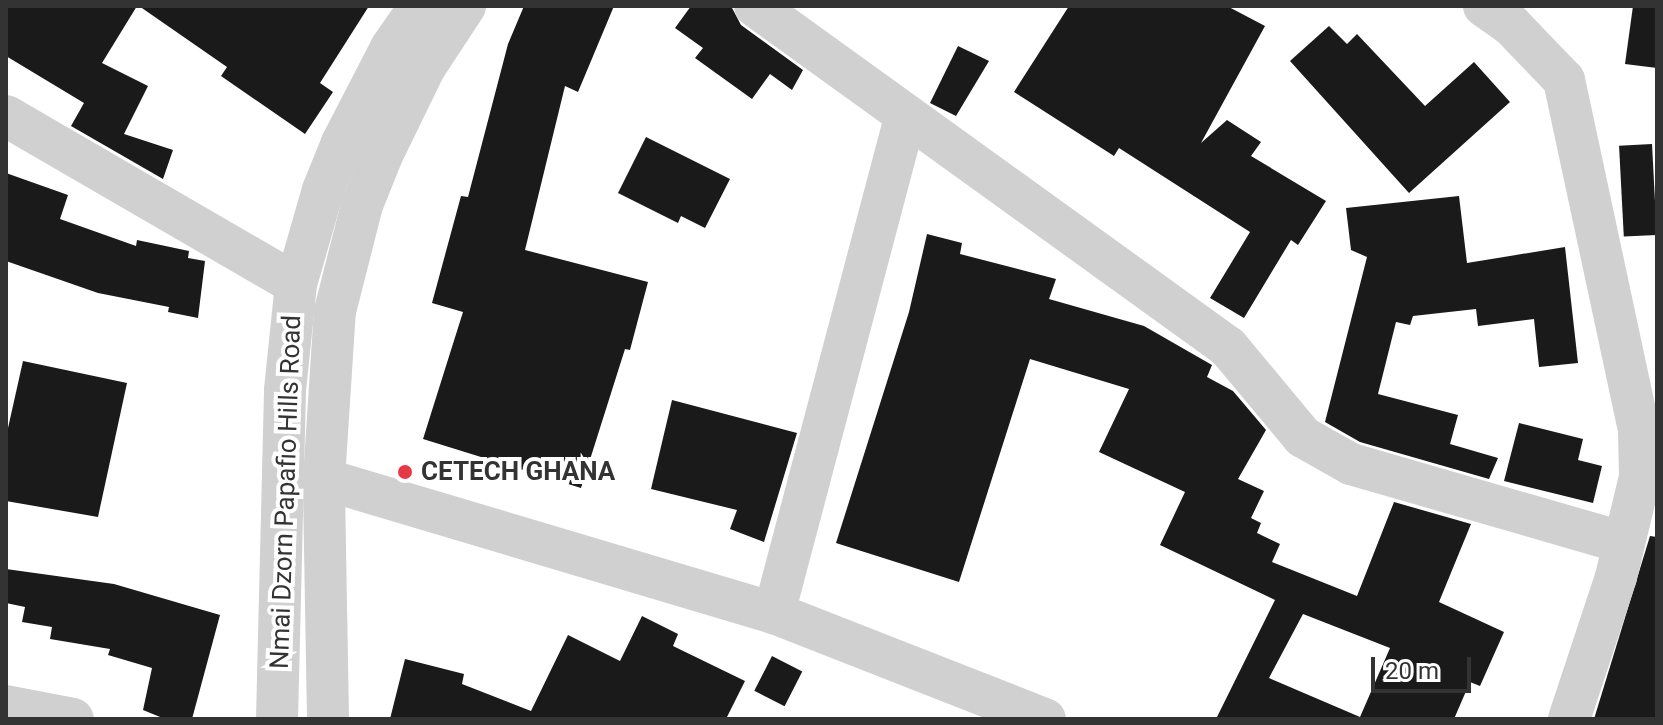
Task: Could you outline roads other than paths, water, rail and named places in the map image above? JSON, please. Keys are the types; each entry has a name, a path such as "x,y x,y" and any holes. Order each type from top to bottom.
{"street":[{"name":"Nmai Dzorn Papafio Hills Road","path":"277,719 285,390 296,284 304,245 342,143 391,48 420,6"},
{"name":"Nmai Dzorn Papafio Hills Road","path":"328,719 324,479 335,311 362,205 425,67 465,6"},
{"path":"755,6 905,118 1228,347 1303,437 1351,464 1624,543"},
{"path":"1507,12 1564,80 1639,430 1640,477 1624,543 1569,719"},
{"path":"6,116 296,284"},
{"path":"774,613 905,118"},
{"path":"324,479 774,613 1045,719"},
{"path":"6,706 73,719"}],"place":[{"name":"CETECH GHANA","path":"405,472"}]}
